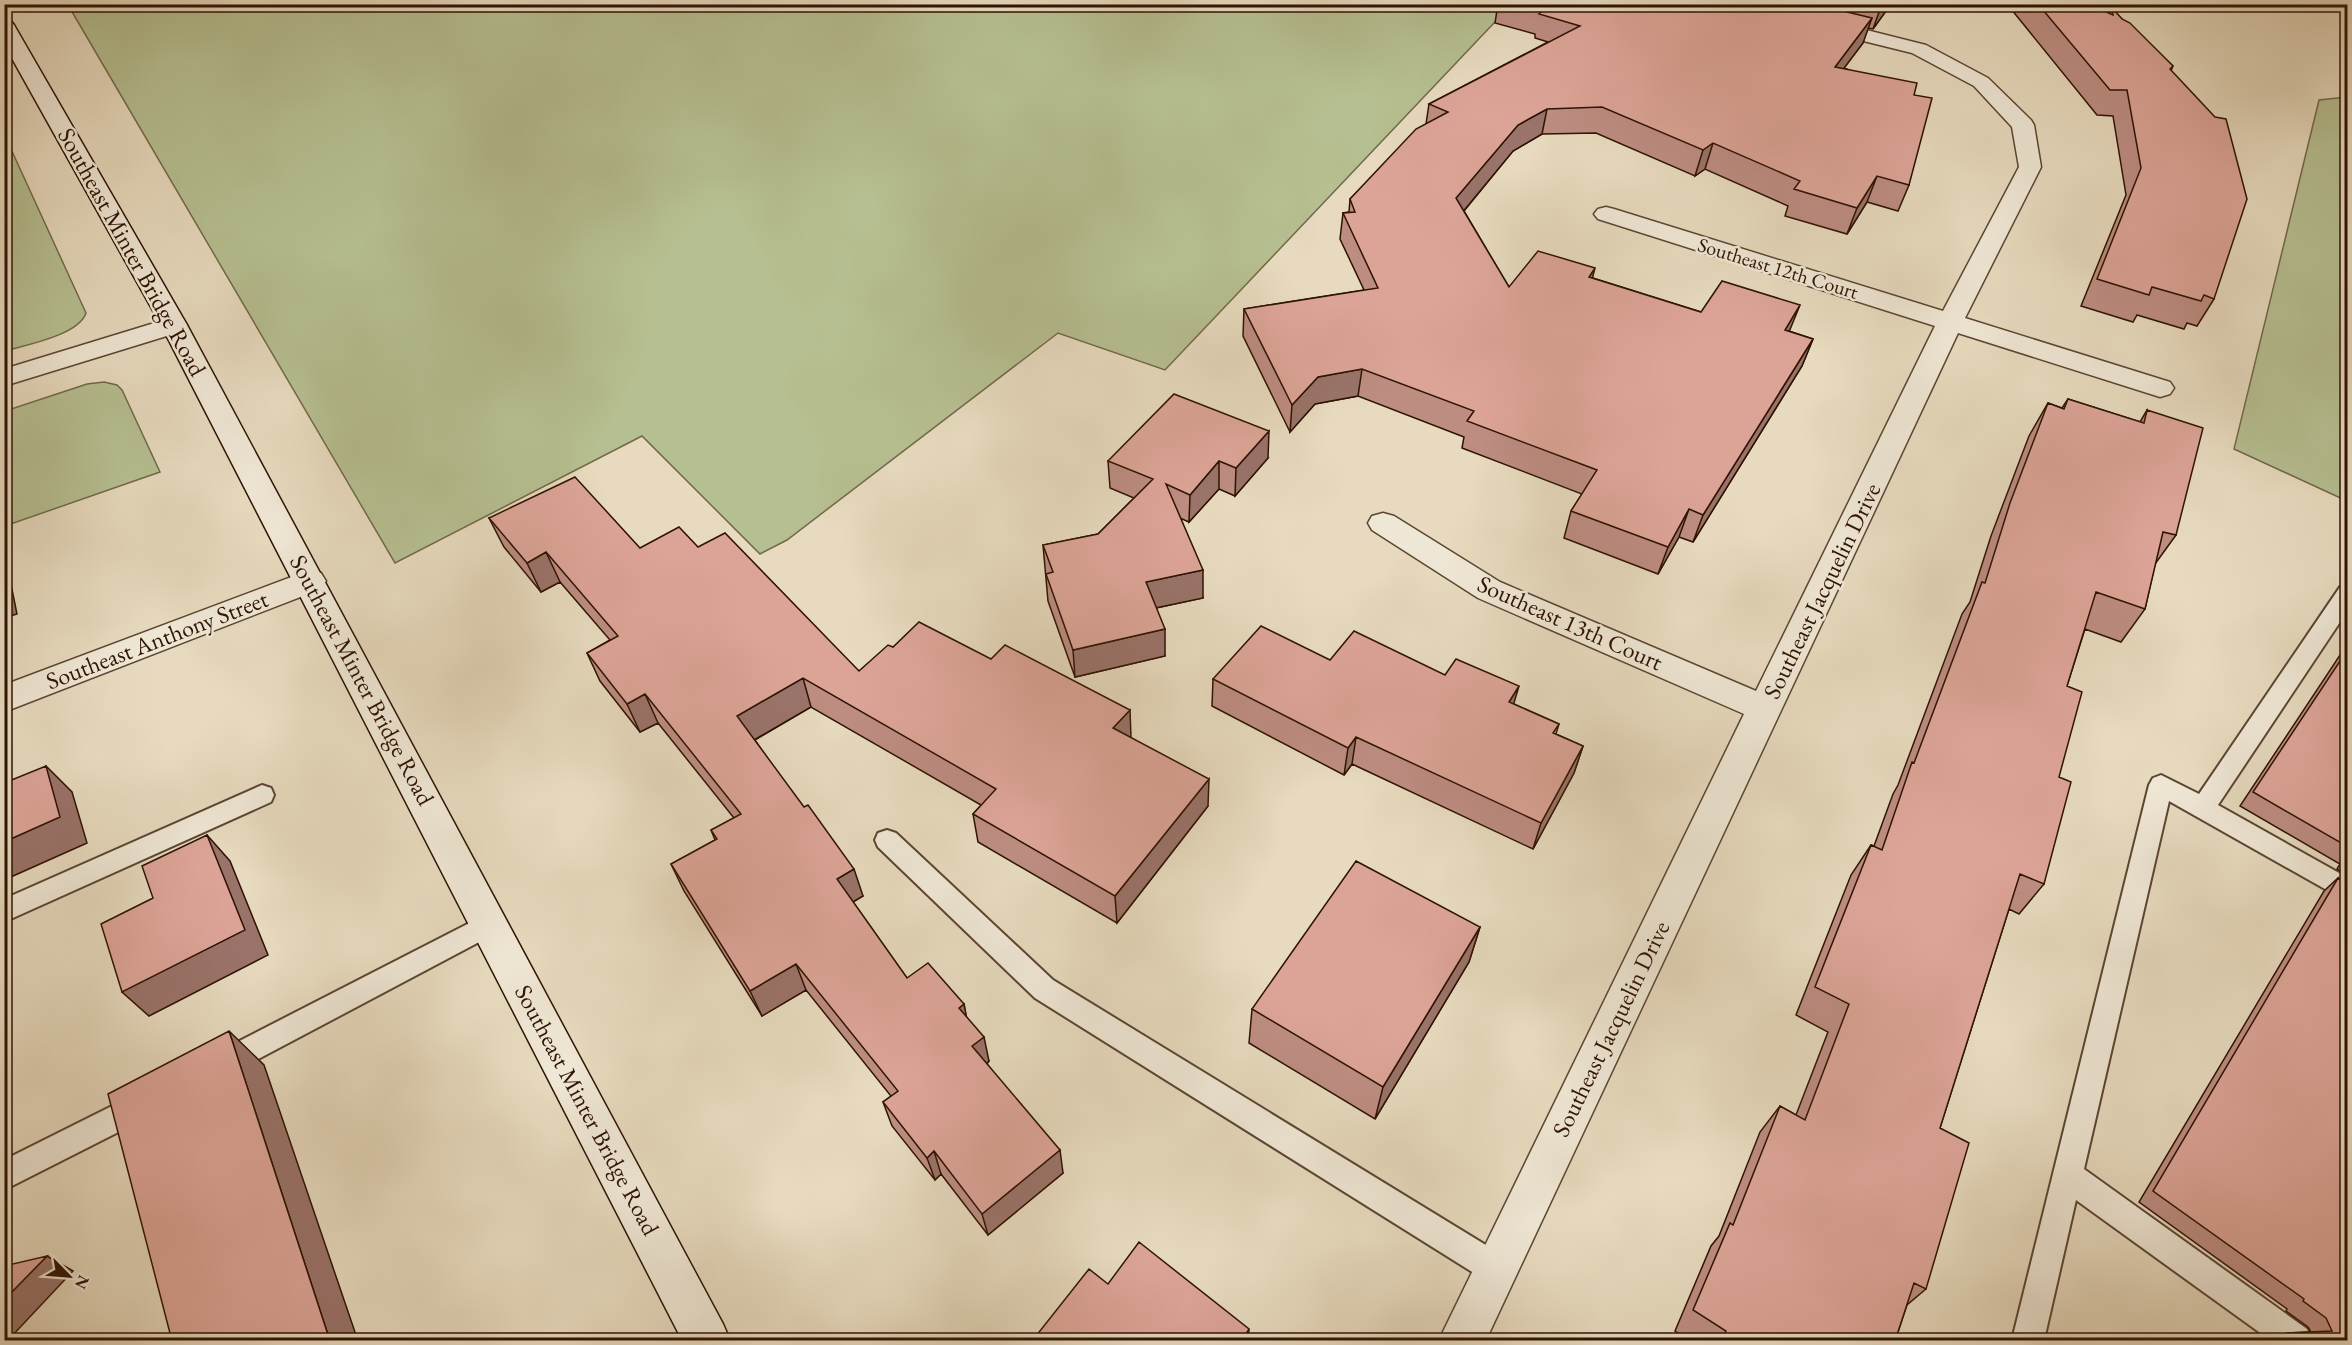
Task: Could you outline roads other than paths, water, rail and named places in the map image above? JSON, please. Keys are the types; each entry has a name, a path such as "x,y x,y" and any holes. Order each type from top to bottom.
{"street":[{"name":"Southeast Jacquelin Drive","path":"1462,1341 1950,322 2030,166 2023,125 1981,82 1919,49 1737,4"},
{"name":"Southeast Minter Bridge Road","path":"4,25 174,325 707,1341"},
{"name":"Southeast 12th Court","path":"1606,214 2160,388"},
{"path":"4,378 174,325"},
{"name":"Southeast 13th Court","path":"1383,523 1489,590 1765,709"},
{"name":"Southeast Anthony Street","path":"4,699 310,581"}],"lane":[{"path":"2202,809 2348,592"},
{"path":"2028,1341 2161,785 2348,891"},
{"path":"4,911 262,795"},
{"path":"887,840 1044,989 1496,1269"},
{"path":"195,1078 489,924"},
{"path":"4,1176 164,1094"},
{"path":"2067,1175 2296,1341"}]}
